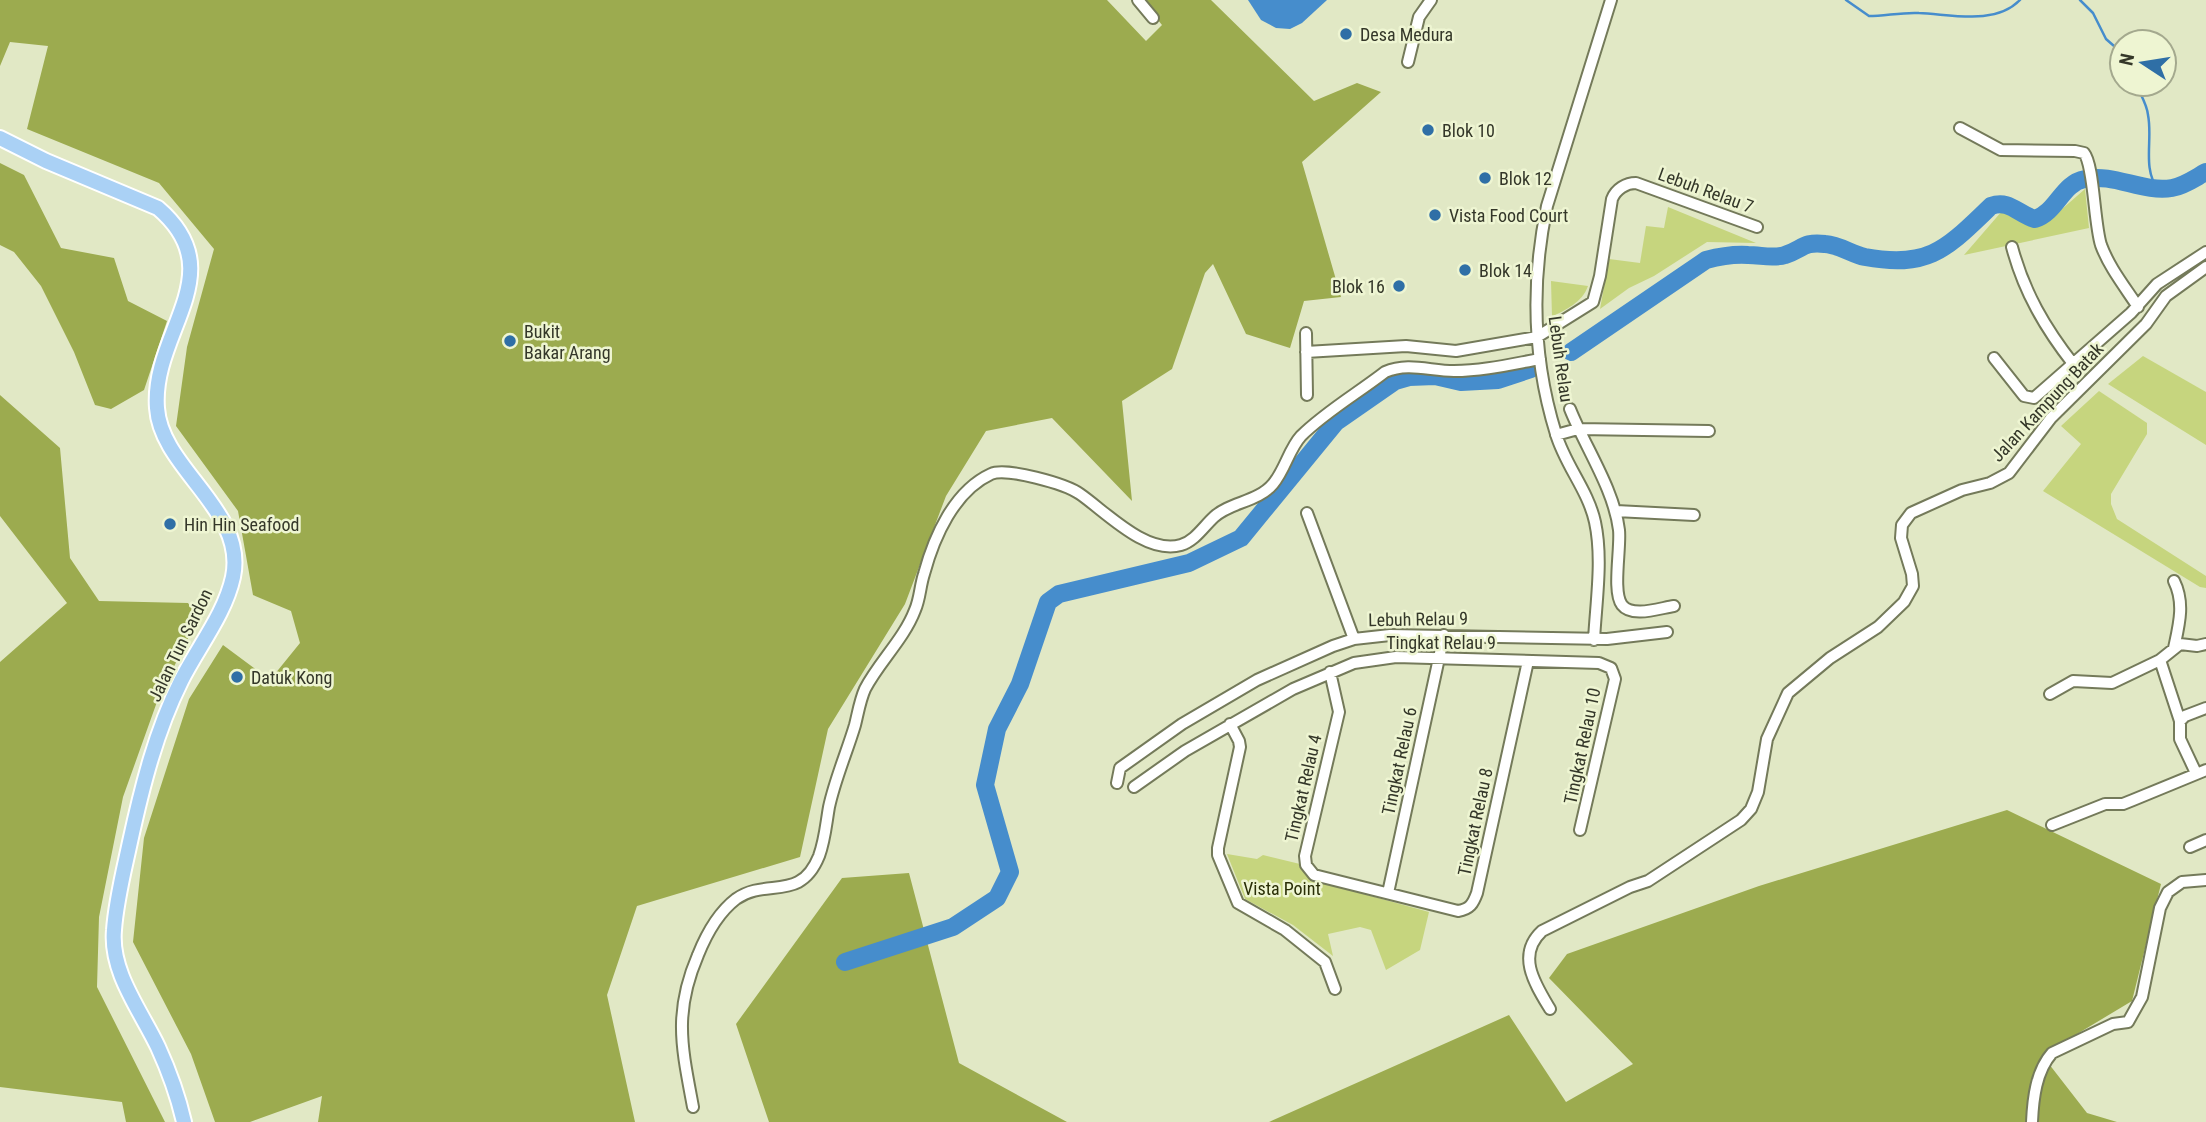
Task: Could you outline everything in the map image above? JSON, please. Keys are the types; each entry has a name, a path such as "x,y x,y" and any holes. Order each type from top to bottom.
{"main road":[{"name":"Jalan Tun Sardon","path":"0,138 46,161 158,208 182,233 189,251 191,266 188,296 163,360 158,383 157,409 169,443 224,524 234,560 233,577 217,617 180,682 157,739 141,793 114,932 115,951 122,976 159,1049 184,1122"}],"street":[{"path":"1138,0 1153,18"},
{"path":"1408,62 1419,17 1431,0"},
{"name":"Lebuh Relau","path":"1594,640 1598,546 1595,521 1556,435 1537,337 1537,277 1547,206 1611,0"},
{"path":"1959,128 2001,150 2080,152 2088,158 2095,220 2102,246 2113,269 2138,307"},
{"name":"Lebuh Relau 7","path":"1537,337 1593,302 1601,276 1613,195 1628,183 1636,183 1757,227"},
{"path":"2012,247 2027,293 2040,319 2074,365"},
{"path":"1994,358 2022,394 2030,399 2038,396 2138,307 2157,284 2206,252"},
{"name":"Jalan Kampung Batak","path":"1550,1009 1534,981 1530,965 1529,950 1534,939 1542,931 1630,887 1648,881 1741,820 1751,809 1758,792 1768,739 1788,693 1830,657 1892,616 1909,594 1913,586 1912,574 1901,538 1902,525 1911,513 2009,473 2051,418 2146,324 2166,296 2206,267"},
{"path":"1306,333 1307,395"},
{"path":"1306,352 1406,346 1456,351 1537,337"},
{"path":"692,1107 681,1044 680,1021 686,989 697,957 712,927 736,899 748,893 799,883 814,867 824,838 833,788 866,689 915,611 924,573 938,537 960,498 972,486 992,473 1014,472 1072,489 1117,523 1152,543 1179,546 1187,543 1216,515 1264,493 1274,484 1300,438 1385,372 1407,366 1453,371 1477,370 1541,359"},
{"path":"1570,409 1616,511 1620,555 1618,597 1623,606 1633,611 1674,606"},
{"path":"1556,435 1578,429 1709,431"},
{"path":"1616,511 1694,515"},
{"path":"1307,513 1354,639"},
{"path":"2174,581 2179,592 2181,609 2174,648"},
{"name":"Lebuh Relau 9","path":"1117,783 1119,768 1182,724 1257,680 1354,639 1371,635 1444,635 1594,640 1667,632"},
{"name":"Tingkat Relau 6","path":"1388,893 1444,635"},
{"path":"2050,694 2073,681 2084,679 2105,684 2112,682 2160,660 2180,644 2206,644"},
{"name":"Tingkat Relau 9","path":"1134,787 1185,751 1230,724 1293,689 1354,663 1396,657 1599,663 1611,668"},
{"path":"2052,825 2105,804 2133,800 2203,772 2180,740 2180,721 2160,660"},
{"name":"Tingkat Relau 8","path":"1388,893 1458,911 1466,910 1473,904 1528,661"},
{"name":"Tingkat Relau 10","path":"1580,830 1615,679 1611,668"},
{"name":"Tingkat Relau 4","path":"1330,672 1339,712 1305,856 1306,865 1314,875 1388,893"},
{"path":"2180,721 2185,716 2206,708"},
{"path":"1230,724 1240,747 1218,848 1223,866 1238,903 1285,930 1325,962 1335,989"},
{"path":"2190,847 2206,840"},
{"path":"2032,1122 2035,1096 2045,1062 2052,1053 2113,1024 2128,1021 2142,997 2160,908 2168,892 2182,882 2206,880"}],"green space":[{"path":"0,0 1107,0 1146,41 1162,25 1142,0 1211,0 1314,101 1357,83 1381,92 1302,162 1341,297 1304,301 1290,348 1246,334 1213,264 1205,273 1172,369 1122,401 1132,501 1052,418 986,431 946,496 905,604 828,729 800,857 637,906 607,995 635,1122 318,1122 322,1096 250,1122 215,1122 191,1054 133,942 144,838 189,699 223,645 270,680 300,643 291,611 253,595 238,511 176,426 187,347 214,249 159,183 27,129 48,46 10,42 0,66"},
{"path":"0,163 24,175 61,248 114,258 128,301 167,321 144,390 111,409 95,405 74,352 41,286 14,252 0,245"},
{"path":"2085,189 2089,228 1964,255 2002,211 2038,226 2046,223"},
{"path":"1668,207 1756,243 1707,242 1654,276 1629,288 1600,309 1609,259 1640,263 1646,226 1664,228"},
{"path":"1551,281 1588,286 1578,301 1552,317"},
{"path":"2143,356 2206,392 2206,445 2108,384"},
{"path":"2099,391 2147,423 2147,434 2111,494 2111,504 2117,519 2206,576 2206,588 2200,587 2043,491 2081,444 2061,426"},
{"path":"0,395 60,448 70,558 99,601 188,603 198,618 158,699 123,797 99,917 97,987 165,1122 126,1122 122,1102 0,1087 0,662 67,603 0,516"},
{"path":"2007,810 2161,884 2132,1001 2042,1055 2087,1113 2117,1122 1269,1122 1509,1015 1566,1102 1633,1064 1549,978 1567,954 1759,886"},
{"name":"Vista Point","path":"1227,854 1257,859 1263,855 1300,864 1307,876 1313,880 1429,912 1420,950 1386,970 1371,930 1360,927 1328,934 1333,956 1293,925 1245,899"},
{"path":"909,873 959,1063 1067,1122 769,1122 736,1024 842,878"}],"water":[{"path":"1248,0 1327,0 1302,23 1290,29 1276,28 1261,20"}],"waterway":[{"path":"1846,0 1869,16 1913,13 1972,17 1998,13 2020,0"},
{"path":"2080,0 2093,13 2108,41"},
{"path":"2143,98 2149,124 2150,172 2158,189"},
{"path":"1571,352 1706,260 1737,255 1780,256 1818,243 1836,246 1865,257 1906,260 1936,252 1949,244 1991,206 1997,204 2003,204 2035,219 2049,210 2071,186 2085,179 2107,179 2161,189 2181,186 2206,172"},
{"path":"845,962 953,927 997,898 1010,872 985,785 997,729 1020,684 1048,602 1059,594 1189,563 1241,538 1336,422 1395,381 1409,377 1435,376 1461,382 1498,380 1531,369"}],"place":[{"name":"Desa Medura","path":"1346,34"},
{"name":"Blok 10","path":"1428,130"},
{"name":"Blok 12","path":"1485,178"},
{"name":"Vista Food Court","path":"1435,215"},
{"name":"Blok 14","path":"1465,270"},
{"name":"Blok 16","path":"1399,286"},
{"name":"Bukit Bakar Arang","path":"510,341"},
{"name":"Hin Hin Seafood","path":"170,524"},
{"name":"Datuk Kong","path":"237,677"}]}
